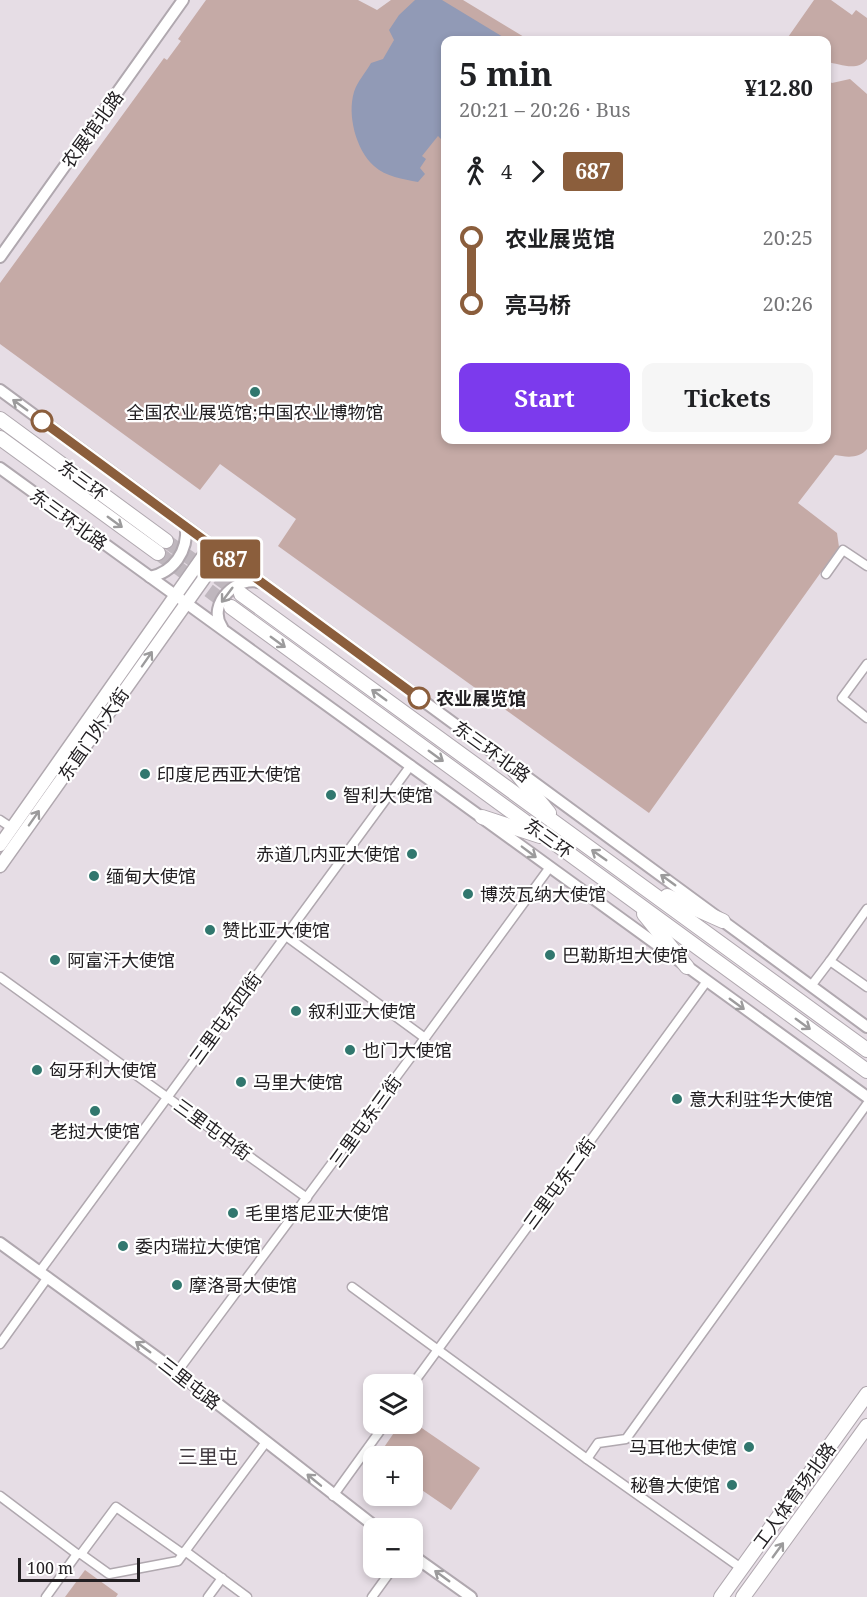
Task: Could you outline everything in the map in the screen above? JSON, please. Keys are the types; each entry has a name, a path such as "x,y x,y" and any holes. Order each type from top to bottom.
{"main road":[{"name":"东三环","path":"0,419 166,541"},
{"name":"东三环","path":"0,438 158,553"},
{"name":"东直门外大街","path":"0,845 211,545"},
{"name":"东直门外大街","path":"0,866 222,553"},
{"name":"东三环","path":"241,594 867,1050"},
{"name":"东三环","path":"231,607 867,1071"},
{"path":"509,764 561,829"},
{"path":"482,817 553,841"},
{"path":"641,884 723,921"},
{"path":"631,898 687,967"},
{"name":"工人体育场北路","path":"720,1597 867,1394"},
{"name":"工人体育场北路","path":"743,1597 867,1426"}],"street":[{"name":"农展馆北路","path":"0,257 183,0"},
{"name":"东三环北路","path":"0,390 867,1027"},
{"name":"东三环北路","path":"0,468 867,1098"},
{"path":"150,577 162,574 175,562 187,539 186,526"},
{"path":"826,574 843,550 867,566"},
{"path":"227,633 218,619 218,608 224,597 234,586 243,582 253,580 265,585"},
{"path":"867,664 842,699 867,718"},
{"name":"三里屯东四街","path":"0,1344 44,1274 168,1096 411,765"},
{"path":"0,820 12,828"},
{"name":"三里屯东三街","path":"177,1372 426,1038 550,867"},
{"path":"812,986 867,909"},
{"path":"286,936 426,1038"},
{"path":"830,961 867,987"},
{"name":"三里屯中街","path":"0,977 307,1198"},
{"name":"三里屯东二街","path":"420,1374 707,981"},
{"path":"587,1459 598,1443 626,1439 867,1104"},
{"name":"三里屯路","path":"0,1243 177,1372 363,1518"},
{"path":"352,1287 587,1459 741,1568"},
{"path":"333,1496 378,1434"},
{"path":"0,1496 109,1574 178,1561 266,1442"},
{"path":"46,1597 116,1507 247,1597"},
{"path":"423,1563 471,1597"},
{"path":"208,1597 222,1578"},
{"path":"372,1597 386,1578"}],"shaded area":[{"name":"全国农业展览馆;中国农业博物馆","path":"206,0 358,0 377,10 391,0 463,0 522,36 441,36 441,444 831,444 831,82 850,79 867,94 867,449 856,456 835,455 798,503 837,533 839,547 649,813 278,546 296,519 220,464 200,490 0,344 0,283 164,58 167,60 181,41 178,39"},
{"path":"814,0 831,0 852,15 856,10 867,18 867,59 854,66 831,63 831,36 789,36"},
{"path":"423,1429 480,1468 451,1510 423,1491 423,1446 385,1446 393,1434 423,1434"},
{"path":"85,1570 118,1594 116,1597 65,1597"}],"water":[{"path":"415,0 442,0 501,36 441,36 441,139 438,136 422,156 426,159 420,168 425,174 418,182 389,175 374,166 362,151 353,121 352,101 357,85 371,63 383,59 394,40 389,30 399,15"}],"tunnel":[{"path":"166,541 241,594"},
{"path":"158,553 231,607"}],"bus line":[{"name":"687","path":"42,421 419,698"}],"place":[{"name":"全国农业展览馆;中国农业博物馆","path":"255,392"},
{"name":"农业展览馆","path":"419,698"},
{"name":"印度尼西亚大使馆","path":"145,774"},
{"name":"智利大使馆","path":"331,795"},
{"name":"赤道几内亚大使馆","path":"412,854"},
{"name":"缅甸大使馆","path":"94,876"},
{"name":"博茨瓦纳大使馆","path":"468,894"},
{"name":"赞比亚大使馆","path":"210,930"},
{"name":"巴勒斯坦大使馆","path":"550,955"},
{"name":"阿富汗大使馆","path":"55,960"},
{"name":"叙利亚大使馆","path":"296,1011"},
{"name":"也门大使馆","path":"350,1050"},
{"name":"匈牙利大使馆","path":"37,1070"},
{"name":"马里大使馆","path":"241,1082"},
{"name":"意大利驻华大使馆","path":"677,1099"},
{"name":"老挝大使馆","path":"95,1111"},
{"name":"毛里塔尼亚大使馆","path":"233,1213"},
{"name":"委内瑞拉大使馆","path":"123,1246"},
{"name":"摩洛哥大使馆","path":"177,1285"},
{"name":"马耳他大使馆","path":"749,1447"},
{"name":"秘鲁大使馆","path":"732,1485"}],"district":[{"name":"三里屯","path":"208,1456"}]}
